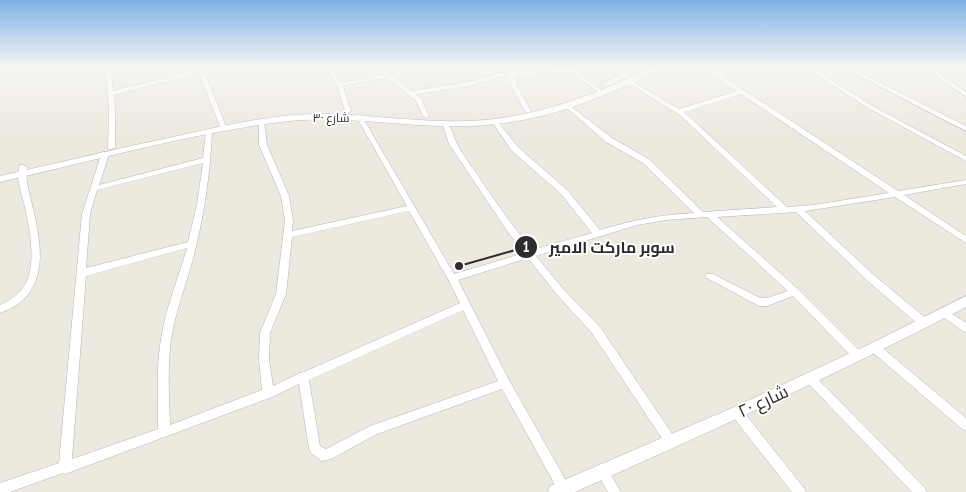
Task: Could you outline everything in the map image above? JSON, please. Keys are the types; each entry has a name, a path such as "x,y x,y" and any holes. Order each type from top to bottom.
{"street":[{"path":"65,468 86,214 93,189 108,151 112,110 110,90"},
{"path":"110,94 125,90"},
{"path":"208,90 223,126"},
{"path":"342,90 348,111"},
{"path":"409,90 421,102 426,116"},
{"path":"413,93 432,90"},
{"path":"517,90 528,110"},
{"name":"شارع ٣٠","path":"0,179 23,171 108,151 294,111 348,111 459,118 528,110 602,90"},
{"path":"642,90 678,112 784,210"},
{"path":"843,90 872,108 966,159"},
{"path":"890,90 966,129"},
{"name":"شارع ٣٠","path":"108,151 209,132 223,126 308,117 359,116 446,123 495,122 546,114 569,107 599,91"},
{"path":"678,112 742,91 966,240"},
{"path":"569,107 609,140 646,161 705,215 795,292 858,356"},
{"path":"359,116 410,208 452,278 464,305 560,490"},
{"path":"261,122 263,145 287,207 288,235 281,294 265,333 264,360 268,393"},
{"path":"495,122 515,149 564,192 598,234"},
{"path":"446,123 450,138 466,166 529,255 596,330 671,442"},
{"path":"164,432 164,366 167,336 191,244 208,159 209,132"},
{"path":"93,189 208,159"},
{"path":"0,309 20,300 28,291 34,275 35,256 32,229 21,182 23,171"},
{"name":"شارع ٣٠","path":"0,173 23,171"},
{"path":"452,278 637,222 666,217 798,209 966,182"},
{"path":"288,235 410,208"},
{"path":"798,209 873,280 923,322"},
{"path":"82,273 191,244"},
{"path":"710,276 759,302 767,302 795,292"},
{"name":"شارع ٢٠","path":"560,490 737,413 875,348 966,301"},
{"path":"0,489 65,468 268,393 464,305"},
{"path":"943,312 966,329"},
{"path":"875,348 966,425"},
{"path":"303,376 315,449 327,455 374,430 505,383"},
{"path":"810,378 921,492"},
{"path":"737,413 800,492"},
{"path":"602,471 615,492"}],"place":[{"name":"سوبر ماركت الامير","path":"459,266"}]}
